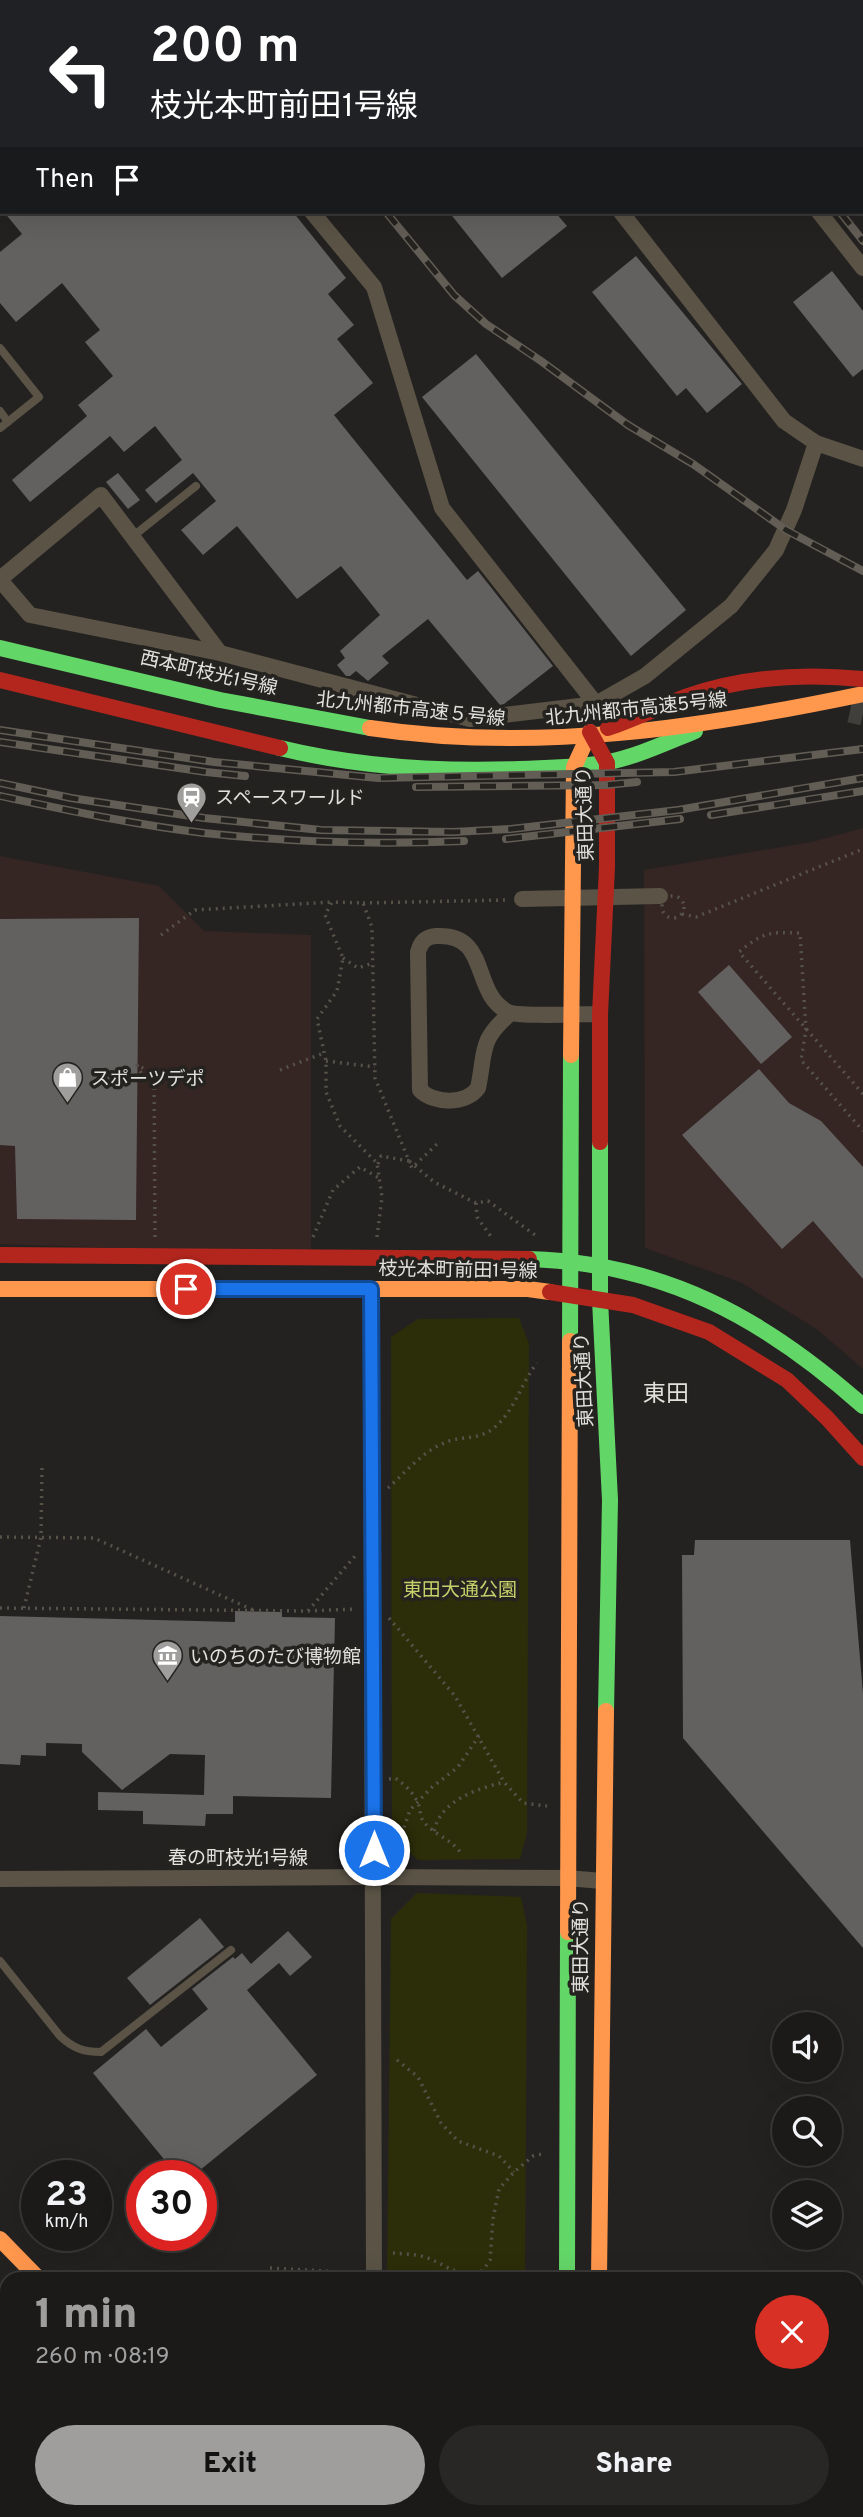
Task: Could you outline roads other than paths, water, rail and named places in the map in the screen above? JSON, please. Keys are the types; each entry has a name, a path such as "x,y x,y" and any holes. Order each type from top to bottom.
{"main road":[{"name":"西本町枝光1号線","path":"0,642 233,702 423,734 500,738 547,737 590,732 619,725 696,694 735,685 784,678 863,679"},
{"name":"北九州都市高速5号線","path":"0,650 79,665 272,712 441,736 512,740 580,737 687,726 863,694"},
{"path":"0,680 297,752 390,768 470,771 607,762 645,752 758,705 807,704 850,711"},
{"name":"東田大通り","path":"590,732 607,762 607,867 600,1014 600,1300 610,1500 602,1881 599,2272"},
{"name":"東田大通り","path":"567,2272 569,1262 574,766 590,732"},
{"name":"枝光本町前田1号線","path":"0,1255 369,1257 601,1265 633,1272 687,1290 726,1307 769,1332 829,1375 863,1406"},
{"name":"枝光本町前田1号線","path":"0,1289 528,1289 633,1305 709,1332 787,1380 827,1418 863,1458"},
{"path":"0,2239 32,2272"}],"street":[{"path":"314,214 374,287 442,508 596,705"},
{"path":"623,214 784,421 816,443 863,459"},
{"path":"821,214 863,268"},
{"path":"220,653 101,495 0,580 30,615 220,653 470,719 596,705 645,676 731,606 776,550 794,510 816,443"},
{"path":"522,899 660,896"},
{"path":"511,1013 491,1032 485,1043 478,1088 474,1094 464,1100 436,1099 420,1090 418,952 423,941 433,936 446,936 464,942 476,957 486,989 495,1002 511,1013 600,1014"},
{"path":"368,2272 374,1877 371,1289"},
{"name":"春の町枝光1号線","path":"0,1879 374,1877 567,1878 602,1881"}],"lane":[{"path":"0,348 39,397 0,428"},
{"path":"0,411 8,422"},
{"path":"132,537 195,486"},
{"path":"0,1961 71,2046 86,2052 101,2052 231,1950"}],"tunnel":[{"path":"850,711 863,714"}],"railway":[{"path":"388,214 454,295 486,324 628,425 693,464 786,530 863,571"},
{"path":"842,214 863,241"},
{"path":"0,730 214,762 378,778 674,772 863,749"},
{"path":"0,742 245,776"},
{"path":"0,783 71,798 204,818 321,830 453,832 511,829 678,810 863,778"},
{"path":"416,787 606,785 637,782"},
{"path":"711,815 863,791"},
{"path":"0,796 204,833 334,842 464,841"},
{"path":"506,839 680,819"}],"place":[{"name":"スペースワールド","path":"192,824"},
{"name":"スポーツデポ","path":"68,1105"},
{"name":"いのちのたび博物館","path":"167,1683"}],"district":[{"name":"東田","path":"666,1393"}],"park label":[{"name":"東田大通公園","path":"460,1589"}]}
